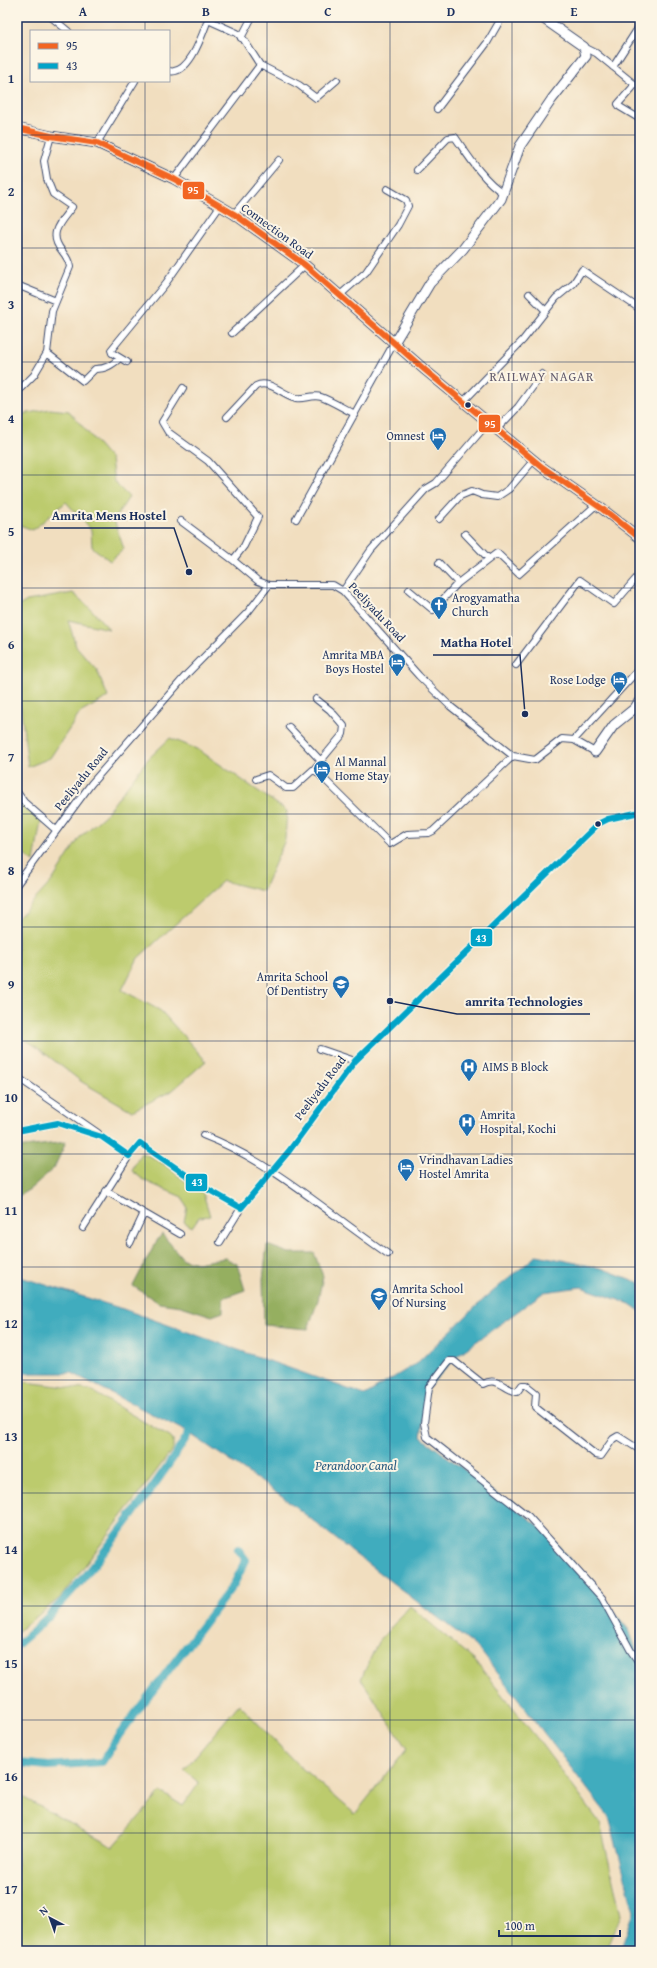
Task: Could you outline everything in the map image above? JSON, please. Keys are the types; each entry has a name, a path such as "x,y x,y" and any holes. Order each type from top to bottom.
{"street":[{"path":"51,17 67,30"},
{"path":"241,38 252,17"},
{"path":"437,109 487,43 502,17"},
{"path":"541,17 584,46 633,83 633,87 618,104 620,107 640,119"},
{"path":"170,71 173,72 182,68 191,58 209,18 237,33 260,65 299,85 316,98 337,80"},
{"path":"613,67 640,25"},
{"path":"296,519 394,343 430,283 463,249 501,198 520,146 552,98 586,56 584,46"},
{"path":"174,179 260,65"},
{"path":"97,143 134,82"},
{"name":"Connection Road","path":"17,128 51,136 97,143 174,179 234,214 305,265 533,461 640,538"},
{"path":"17,392 34,375 47,353 52,311 70,267 69,261 57,245 54,236 58,225 72,207 53,194 46,178 44,161 51,136"},
{"path":"417,170 448,138 455,137 493,187 503,193"},
{"path":"234,214 279,160"},
{"path":"340,295 366,272 398,225 408,206 406,200 387,189"},
{"path":"127,362 112,353 111,350 166,283 220,206"},
{"path":"232,333 305,265"},
{"path":"463,402 510,354 556,298 573,284 582,270 640,309"},
{"path":"17,285 56,301"},
{"path":"528,294 546,311"},
{"path":"47,353 83,381 95,369 104,369 113,365 120,358"},
{"path":"496,430 518,406 542,374"},
{"path":"227,417 260,384 266,384 296,398 314,395 321,397 354,414"},
{"path":"183,388 162,422 168,432 208,461 258,517 241,552 233,560"},
{"path":"343,591 375,545 426,488 436,483 488,423"},
{"path":"439,519 460,496 472,491 482,495 497,497 509,489 533,461"},
{"path":"409,590 433,610 458,583 497,553 519,574 596,505"},
{"path":"181,521 233,560 258,582 269,585"},
{"path":"465,534 490,559"},
{"path":"439,563 458,583"},
{"path":"516,665 580,580 614,604 640,574"},
{"name":"Peeliyadu Road","path":"17,884 91,784 187,674 248,612 269,585 333,586 343,591 419,676 450,706 513,756 535,760 562,739 574,740"},
{"path":"640,668 574,740 595,752 614,725 635,708 640,700"},
{"path":"256,779 268,775 289,789 293,788 314,768 343,734 344,726 330,710 316,699"},
{"path":"288,727 320,760"},
{"path":"314,768 390,844 407,834 428,833 433,831 513,756"},
{"path":"17,792 24,802 56,830"},
{"name":"Peeliyadu Road","path":"220,1242 241,1208 289,1151 355,1061 598,824 608,819 640,812"},
{"path":"320,1049 355,1061"},
{"path":"17,1077 129,1156"},
{"path":"17,1131 58,1123 102,1136"},
{"path":"203,1135 218,1141 271,1171 388,1254"},
{"path":"82,1228 129,1156 140,1143 202,1186 241,1208"},
{"path":"106,1191 180,1234"},
{"path":"130,1243 144,1213"},
{"path":"640,1450 618,1436 613,1439 601,1456 596,1455 535,1407 536,1393 526,1385 522,1385 517,1392 500,1382 488,1382 483,1384 454,1361 450,1362 429,1387 424,1423 427,1437 528,1516 602,1598 631,1651 640,1664"}],"green space":[{"path":"50,409 69,411 111,459 114,482 129,497 114,520 124,549 110,561 92,547 91,530 66,502 33,530 17,524 17,417 23,414"},
{"path":"73,593 89,607 109,629 68,620 76,646 97,670 108,697 80,713 50,758 28,767 20,701 17,694 17,607 27,601"},
{"path":"170,738 199,750 287,811 285,840 263,891 223,881 138,958 122,990 161,1011 206,1061 173,1090 132,1111 82,1082 34,1045 17,1035 17,919 52,881 80,837 105,815 147,760"},
{"path":"17,792 41,820 34,862 17,850"},
{"path":"66,1142 54,1168 30,1189 17,1197 17,1148"},
{"path":"141,1153 150,1156 166,1166 203,1193 210,1216 199,1217 192,1227 184,1222 187,1207 182,1197 145,1181 132,1171"},
{"path":"162,1234 183,1259 197,1263 225,1258 237,1264 245,1290 223,1298 223,1312 212,1316 181,1306 159,1303 133,1286 156,1242"},
{"path":"267,1245 289,1253 314,1253 323,1276 318,1300 308,1329 264,1325 263,1279"},
{"path":"17,1381 90,1390 173,1439 173,1449 61,1597 17,1632"},
{"path":"410,1606 475,1661 536,1737 600,1823 621,1915 606,1951 17,1951 17,1794 113,1847 161,1792 183,1806 199,1783 184,1770 239,1704 297,1764 355,1814 407,1749 361,1679 378,1642"}],"water":[{"name":"Perandoor Canal","path":"537,1255 601,1268 640,1283 640,1311 630,1304 581,1287 544,1292 458,1355 427,1389 421,1437 546,1531 629,1630 640,1660 640,1951 620,1951 634,1912 609,1817 479,1649 356,1555 282,1496 189,1433 72,1373 17,1373 17,1276 123,1309 365,1395 417,1363 485,1298"}],"waterway":[{"path":"17,1645 63,1601 91,1568 153,1487 189,1433"},
{"path":"17,1763 48,1766 102,1762 119,1735 234,1584 246,1560 238,1549"}],"transit line":[{"name":"95","path":"17,128 51,136 97,143 174,179 234,214 305,265 425,370 542,467 601,508 640,538"},
{"name":"43","path":"17,1131 58,1123 102,1137 129,1156 140,1143 202,1186 241,1208 289,1151 355,1061 598,824 608,819 640,812"}],"place":[{"name":"Omnest","path":"438,451"},
{"name":"Amrita Mens Hostel","path":"189,572"},
{"name":"Arogyamatha Church","path":"439,620"},
{"name":"Amrita MBA Boys Hostel","path":"397,677"},
{"name":"Rose Lodge","path":"619,695"},
{"name":"Matha Hotel","path":"525,714"},
{"name":"Al Mannal Home Stay","path":"322,784"},
{"name":"Amrita School Of Dentistry","path":"341,999"},
{"name":"amrita Technologies","path":"390,1001"},
{"name":"AIMS B Block","path":"469,1082"},
{"name":"Amrita Hospital, Kochi","path":"467,1137"},
{"name":"Vrindhavan Ladies Hostel Amrita","path":"406,1182"},
{"name":"Amrita School Of Nursing","path":"379,1311"}],"district":[{"name":"RAILWAY NAGAR","path":"542,376"}]}
